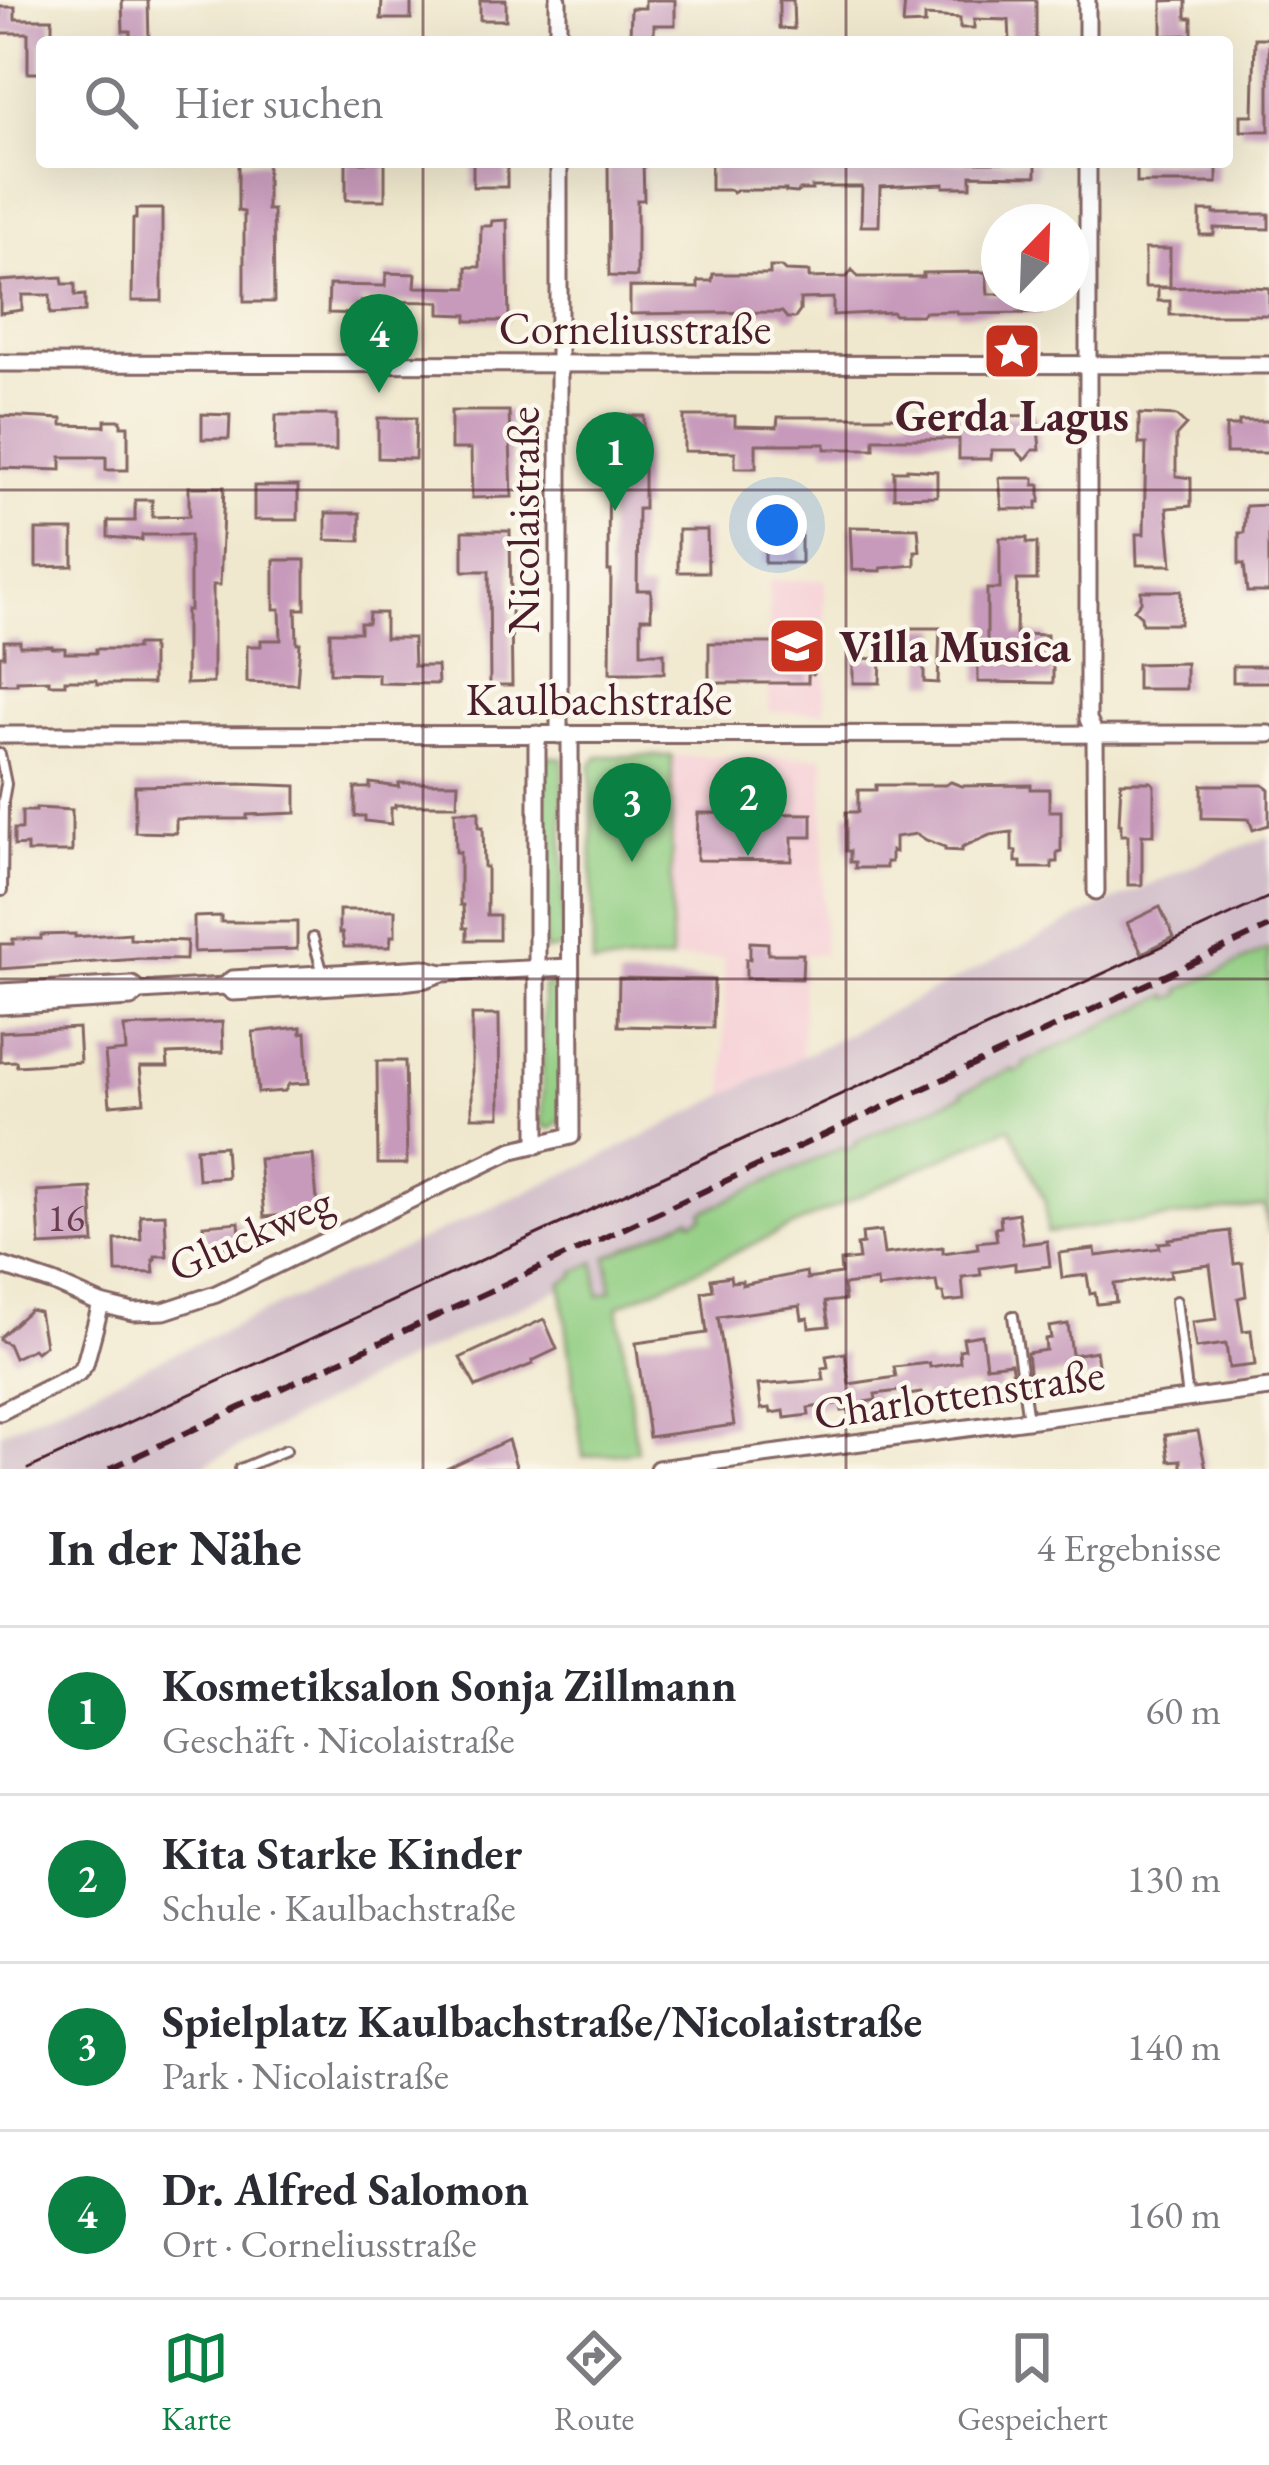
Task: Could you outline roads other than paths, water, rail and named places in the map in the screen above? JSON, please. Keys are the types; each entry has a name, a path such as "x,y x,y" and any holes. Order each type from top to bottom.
{"street":[{"path":"558,0 558,36"},
{"path":"1087,0 1088,36"},
{"name":"Nicolaistraße","path":"559,168 572,1136"},
{"path":"1088,168 1088,719 1095,734 1096,891"},
{"name":"Corneliusstraße","path":"0,364 1269,365"},
{"path":"537,734 537,1145"},
{"name":"Kaulbachstraße","path":"0,735 1269,734"},
{"path":"0,1006 131,998 140,991 225,986 232,979 325,980 424,968 442,973 570,967"},
{"path":"0,992 132,985 140,991"},
{"name":"Gluckweg","path":"0,1265 101,1304 134,1312 164,1310 216,1294 513,1150 572,1136"},
{"path":"0,1412 70,1378 85,1364 101,1304"},
{"name":"Charlottenstraße","path":"658,1469 1269,1388"}],"lane":[{"path":"0,754 6,784 2,891"},
{"path":"313,938 325,980"},
{"path":"1176,1300 1188,1399"},
{"path":"1013,1316 1028,1420"},
{"path":"240,1469 286,1450"}],"tram line":[{"path":"28,1469 1269,897"}],"railway":[{"path":"109,1469 1269,927"}],"place":[{"name":"Gerda Lagus","path":"1012,351"},
{"name":"Dr. Alfred Salomon","path":"379,393"},
{"name":"Kosmetiksalon Sonja Zillmann","path":"615,511"},
{"name":"Villa Musica","path":"797,646"},
{"name":"Kita Starke Kinder","path":"748,856"},
{"name":"Spielplatz Kaulbachstraße/Nicolaistraße","path":"632,862"}]}
